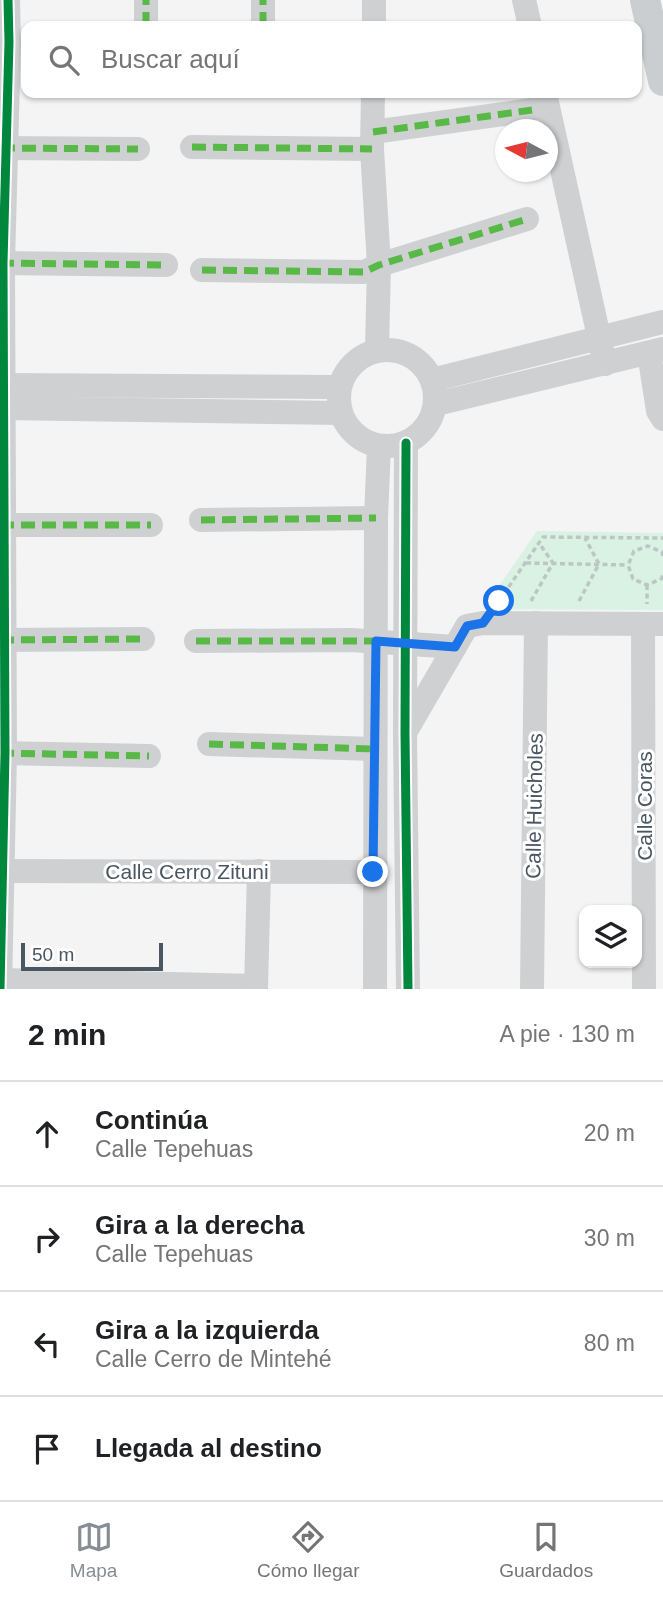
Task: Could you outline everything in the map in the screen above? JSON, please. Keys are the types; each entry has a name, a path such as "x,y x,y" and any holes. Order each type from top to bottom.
{"main road":[{"path":"645,0 663,81"}],"street":[{"path":"0,989 3,640 1,263 2,148 12,42 8,0"},
{"path":"146,0 146,21"},
{"path":"263,0 263,21"},
{"path":"374,0 374,21"},
{"path":"524,0 529,21"},
{"path":"373,98 379,265 377,350"},
{"path":"192,147 373,140 538,102 600,338 604,365"},
{"path":"2,148 138,149"},
{"path":"202,270 365,272 379,265 527,219"},
{"path":"1,263 166,265"},
{"path":"434,392 600,338 663,322"},
{"path":"377,350 399,351 418,360 434,392 427,425 406,443 379,446 364,441 350,429 340,413 339,387 347,370 360,357 377,350"},
{"path":"434,392 604,365 656,351 659,411 663,419"},
{"path":"2,396 339,387"},
{"path":"2,396 340,413"},
{"path":"406,443 408,989"},
{"path":"375,989 373,872 379,446"},
{"path":"201,520 376,518"},
{"path":"2,524 150,525"},
{"path":"405,733 467,626 533,612 653,624"},
{"name":"Calle Huicholes","path":"532,989 533,612"},
{"name":"Calle Coras","path":"645,989 653,624"},
{"path":"3,640 143,639"},
{"path":"196,641 376,641 455,647"},
{"path":"209,744 374,749"},
{"path":"2,753 149,756"},
{"name":"Calle Cerro Zituni","path":"1,871 373,872"},
{"path":"0,981 256,988 259,871"}],"path":[{"path":"483,623 543,537 663,538"},
{"path":"585,538 599,564"},
{"path":"647,538 648,546"},
{"path":"539,543 553,564"},
{"path":"663,556 662,552 648,546 634,551 628,565 633,579 647,585 661,579 663,575"},
{"path":"526,563 628,565"},
{"path":"533,612 553,564"},
{"path":"579,601 599,564"}],"green space":[{"path":"537,531 663,533 663,610 483,609"}],"marked path":[{"path":"146,0 146,21"},
{"path":"263,0 263,21"},
{"path":"373,132 532,110"},
{"path":"192,147 372,149"},
{"path":"1,148 138,149"},
{"path":"202,270 364,272 527,219"},
{"path":"0,263 166,265"},
{"path":"201,520 376,518"},
{"path":"0,525 151,525"},
{"path":"0,640 143,639"},
{"path":"196,641 376,641"},
{"path":"209,744 374,749"},
{"path":"0,753 149,756"}],"cycle path":[{"path":"0,989 5,753 3,263 8,0"},
{"path":"406,443 408,989"}],"route":[{"path":"373,872 376,641 455,647 467,626 483,623 499,601"}]}
